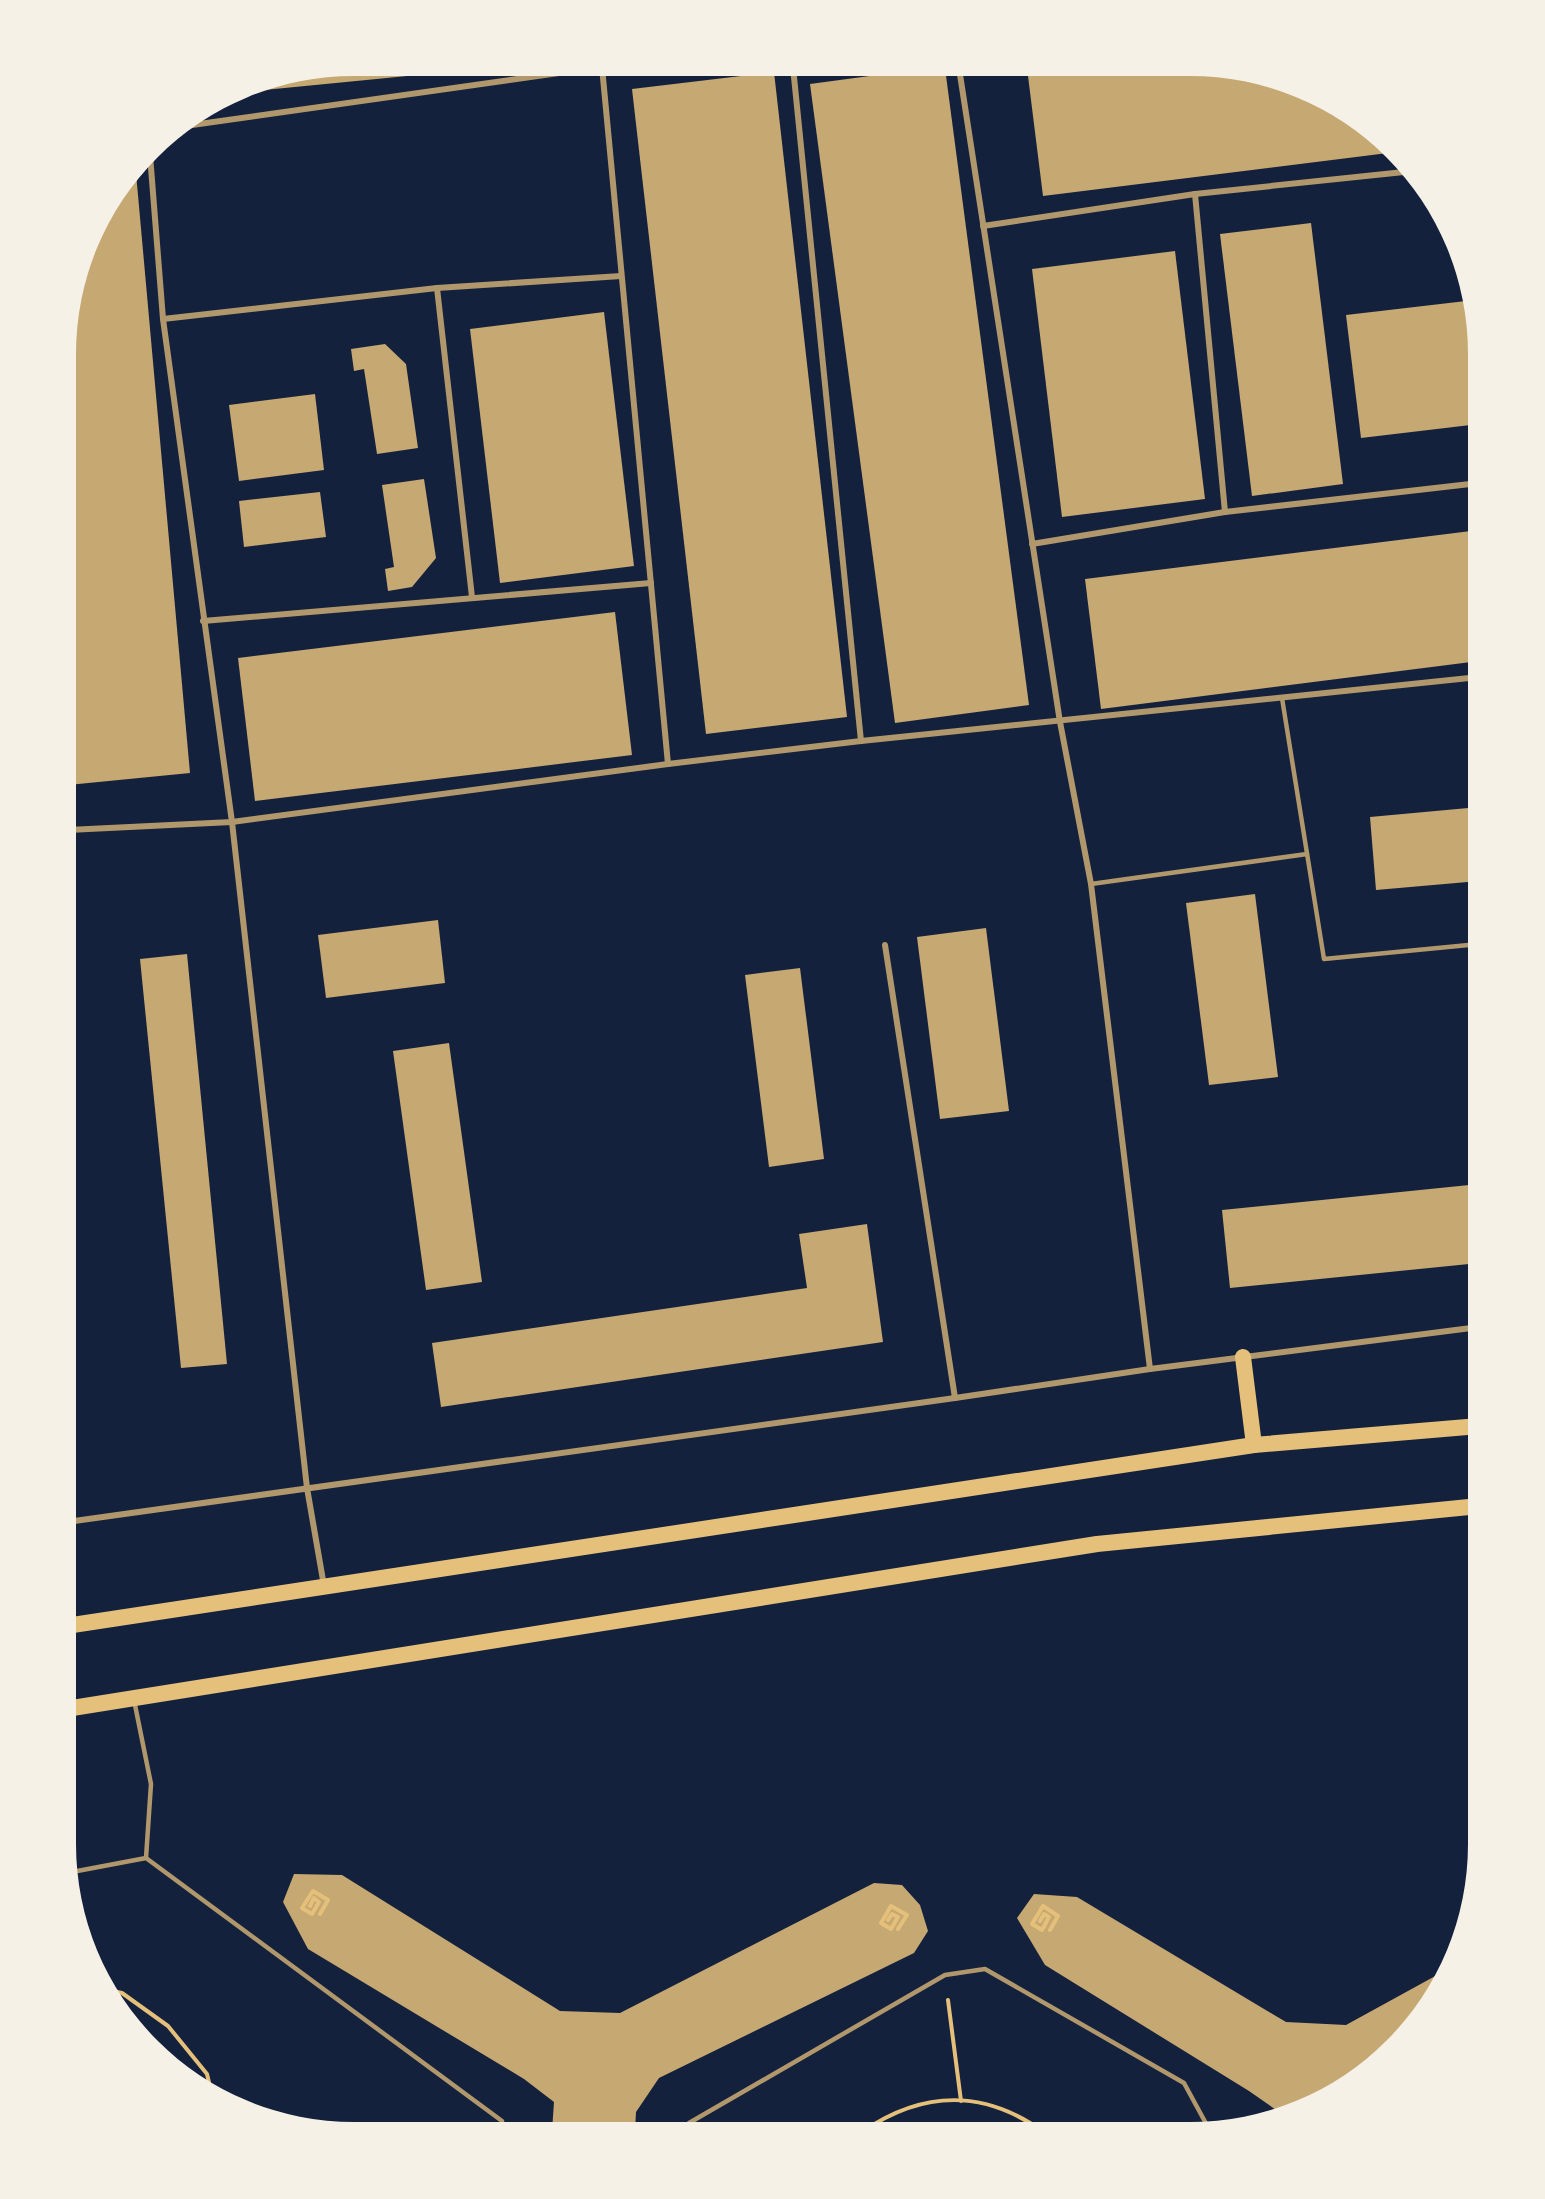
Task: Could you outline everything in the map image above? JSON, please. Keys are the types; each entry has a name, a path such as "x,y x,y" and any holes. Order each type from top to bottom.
{"highway":[{"path":"1243,1357 1254,1445"},
{"path":"76,1624 1254,1445 1468,1427"},
{"path":"76,1707 1097,1544 1468,1507"}],"street":[{"path":"199,124 538,76"},
{"path":"602,76 669,764"},
{"path":"794,76 861,741"},
{"path":"960,76 1060,722 1091,884 1150,1369"},
{"path":"151,166 163,319 232,822 307,1488 324,1586"},
{"path":"983,226 1195,194 1400,172"},
{"path":"1195,194 1225,513"},
{"path":"163,319 436,288 621,276"},
{"path":"436,288 472,597"},
{"path":"1032,544 1225,513 1468,484"},
{"path":"203,621 651,583"},
{"path":"76,830 232,822 861,741 1060,722 1468,677"},
{"path":"885,945 955,1398"},
{"path":"76,1521 1150,1369 1468,1328"}],"lane":[{"path":"1282,698 1324,959 1468,945"},
{"path":"1091,884 1307,854"},
{"path":"134,1698 151,1785 146,1858"},
{"path":"78,1871 146,1858 502,2122"},
{"path":"691,2122 945,1975 985,1969 1184,2083 1205,2122"}],"path":[{"path":"310,1906 314,1898 319,1902 312,1914 302,1908 313,1891 328,1900 320,1914"},
{"path":"888,1920 892,1914 898,1917 891,1929 881,1923 891,1906 907,1915 898,1929"},
{"path":"1040,1921 1044,1914 1049,1917 1042,1930 1032,1924 1043,1906 1058,1916 1050,1930"},
{"path":"945,1975 961,2101"},
{"path":"119,1992 168,2026 207,2074 209,2081"},
{"path":"877,2122 910,2106 940,2100 970,2100 1000,2107 1031,2122"}],"building":[{"path":"407,76 271,89 337,77"},
{"path":"741,76 774,76 847,717 706,734 632,89"},
{"path":"870,76 946,76 1029,705 895,723 810,84"},
{"path":"1028,76 1190,76 1244,82 1280,91 1313,105 1345,123 1382,154 1043,196"},
{"path":"137,182 190,773 76,784 77,337 82,301 91,265 105,232 123,200"},
{"path":"1311,223 1343,484 1252,496 1220,234"},
{"path":"1175,251 1205,499 1062,517 1032,269"},
{"path":"1463,301 1468,337 1468,425 1361,438 1346,315"},
{"path":"604,312 634,566 500,583 470,329"},
{"path":"385,344 406,364 418,448 377,454 364,369 354,371 351,349"},
{"path":"315,394 324,470 239,481 229,405"},
{"path":"424,479 436,558 412,587 388,591 385,569 394,567 382,485"},
{"path":"320,492 326,537 244,547 239,501"},
{"path":"1468,531 1468,662 1101,709 1085,579"},
{"path":"615,612 632,755 255,801 238,658"},
{"path":"1468,808 1468,882 1376,890 1370,817"},
{"path":"1255,894 1278,1077 1209,1085 1186,903"},
{"path":"438,920 445,983 326,998 318,935"},
{"path":"986,928 1009,1111 940,1119 917,937"},
{"path":"187,954 227,1364 181,1368 140,959"},
{"path":"800,968 824,1159 769,1167 745,975"},
{"path":"449,1043 482,1282 426,1290 393,1051"},
{"path":"1468,1185 1468,1264 1230,1288 1222,1210"},
{"path":"867,1224 883,1342 441,1407 432,1343 807,1288 799,1234"},
{"path":"294,1874 342,1875 560,2011 620,2013 874,1883 902,1885 920,1905 928,1931 914,1953 659,2078 636,2112 635,2122 553,2122 554,2102 524,2079 308,1949 283,1902"},
{"path":"1034,1894 1077,1897 1286,2022 1346,2025 1435,1976 1411,2014 1387,2041 1360,2065 1313,2094 1275,2109 1045,1965 1017,1918"}]}
